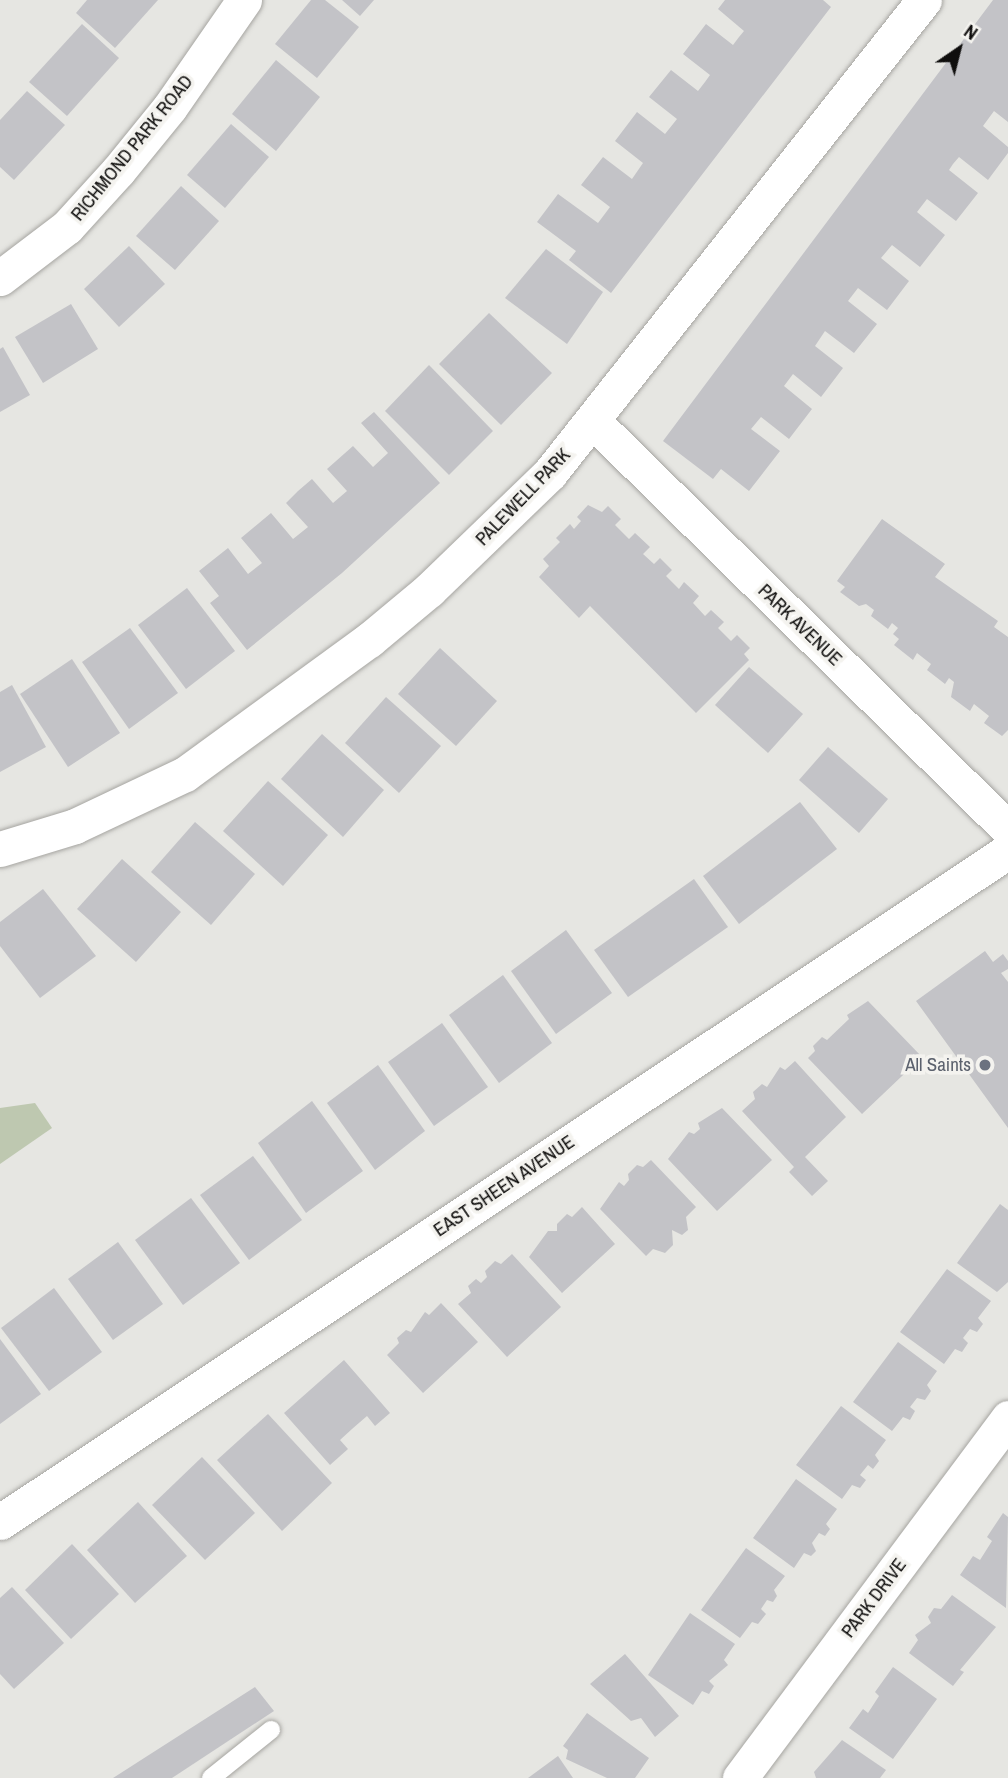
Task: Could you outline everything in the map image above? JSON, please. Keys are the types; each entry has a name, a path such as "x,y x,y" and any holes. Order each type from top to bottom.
{"street":[{"name":"RICHMOND PARK ROAD","path":"5,264 67,227 118,171 170,107 244,0"},
{"name":"PALEWELL PARK","path":"0,849 75,826 185,775 369,640 429,590 550,473 924,0"},
{"name":"PARK AVENUE","path":"593,421 1008,829"},
{"name":"EAST SHEEN AVENUE","path":"0,1522 1008,851"},
{"name":"PARK DRIVE","path":"740,1778 1008,1418"}],"lane":[{"path":"211,1778 271,1730"}],"green space":[{"path":"35,1103 52,1128 0,1164 0,1108"}],"building":[{"path":"87,0 158,0 115,48 76,13"},
{"path":"311,0 325,0 359,27 317,78 275,44"},
{"path":"342,0 374,0 360,16"},
{"path":"725,0 823,0 831,7 611,293 569,260 576,251 537,222 558,194 598,223 610,207 581,185 603,157 632,179 643,163 615,141 637,112 665,134 677,119 649,97 671,70 698,91 710,75 683,54 706,24 733,45 744,31 718,9"},
{"path":"993,0 1008,0 1008,122 994,111 983,126 1008,147 1008,153 988,180 959,157 953,164 949,170 978,193 956,221 927,199 917,212 945,235 920,267 892,245 881,258 909,281 887,310 858,288 848,301 877,324 854,353 825,331 815,346 843,368 821,397 793,374 784,386 812,409 789,439 761,417 751,429 780,451 749,491 721,469 713,479 663,441"},
{"path":"82,24 119,58 67,116 29,82"},
{"path":"276,60 320,97 276,151 232,114"},
{"path":"27,91 65,125 14,180 0,167 0,120"},
{"path":"231,124 269,157 225,208 187,175"},
{"path":"181,186 219,221 175,270 136,236"},
{"path":"129,246 165,284 119,327 84,289"},
{"path":"546,249 603,292 567,344 505,298"},
{"path":"71,304 98,349 43,383 15,337"},
{"path":"489,313 552,373 501,425 439,364"},
{"path":"3,347 30,395 0,412 0,349"},
{"path":"429,365 493,431 449,475 385,411"},
{"path":"374,412 440,483 342,573 247,650 210,603 219,596 199,571 228,548 248,574 262,563 241,538 271,513 293,539 308,527 286,503 298,491 312,479 333,503 347,491 327,469 353,446 373,467 388,453 361,423"},
{"path":"588,505 602,512 608,506 621,519 615,525 629,539 635,533 650,547 643,554 654,564 660,558 672,570 666,576 679,589 684,582 699,596 693,603 705,616 711,610 724,622 718,628 731,641 737,635 750,648 744,654 749,660 696,713 590,606 579,618 539,577 549,566 543,559 560,542 556,538 570,524 574,529 581,521 577,517"},
{"path":"882,519 945,564 935,577 998,621 994,627 1008,637 1008,730 1002,736 984,723 989,716 974,704 970,711 951,697 954,682 949,678 945,684 927,670 931,664 917,653 913,660 894,645 899,639 893,634 898,628 892,623 888,629 871,616 874,610 866,604 859,606 840,592 845,587 837,581"},
{"path":"187,588 235,651 186,689 138,625"},
{"path":"130,628 178,693 129,729 82,662"},
{"path":"440,648 497,701 456,746 398,694"},
{"path":"72,659 120,733 68,767 20,694"},
{"path":"749,667 803,714 768,753 715,705"},
{"path":"12,685 46,747 0,772 0,692"},
{"path":"386,697 441,746 399,793 345,743"},
{"path":"322,734 384,790 343,837 281,779"},
{"path":"828,747 888,799 859,833 799,780"},
{"path":"268,781 328,835 283,886 223,831"},
{"path":"800,802 837,849 739,924 703,876"},
{"path":"195,822 255,874 211,925 151,872"},
{"path":"122,859 181,912 136,962 77,909"},
{"path":"694,879 728,927 628,997 594,950"},
{"path":"43,889 96,956 40,998 0,946 0,922"},
{"path":"566,930 612,993 556,1034 511,971"},
{"name":"All Saints","path":"985,951 993,962 1003,954 1008,961 1008,969 1001,973 1008,982 1008,1128 916,1001"},
{"path":"503,975 552,1043 499,1083 449,1015"},
{"path":"868,1001 922,1057 862,1114 808,1058 815,1051 813,1046 822,1037 827,1040 849,1019 847,1015"},
{"path":"442,1023 488,1087 434,1126 388,1062"},
{"path":"795,1061 846,1117 805,1157 828,1181 812,1196 789,1172 794,1167 742,1111 755,1099 753,1092 762,1084 767,1087 780,1067 785,1070"},
{"path":"378,1065 425,1131 375,1170 327,1103"},
{"path":"312,1101 363,1171 306,1213 258,1143"},
{"path":"722,1108 772,1160 717,1211 668,1159 689,1132 694,1134 700,1129 698,1123"},
{"path":"253,1156 302,1220 249,1260 200,1195"},
{"path":"651,1160 696,1207 686,1217 688,1230 682,1235 672,1230 673,1245 665,1253 653,1249 646,1256 600,1209 619,1182 624,1186 629,1180 628,1174 637,1165 643,1167"},
{"path":"191,1198 240,1263 183,1305 135,1240"},
{"path":"1000,1204 1008,1210 1008,1282 997,1292 957,1263"},
{"path":"582,1207 615,1244 562,1293 529,1257 548,1231 557,1231 557,1224 567,1214 572,1217"},
{"path":"118,1242 163,1304 113,1340 68,1279"},
{"path":"512,1254 561,1307 507,1357 458,1304 471,1293 468,1286 476,1279 481,1283 487,1277 485,1271 495,1261 501,1264"},
{"path":"947,1269 991,1301 978,1318 983,1324 977,1332 970,1329 963,1338 968,1343 962,1352 955,1349 944,1364 900,1332"},
{"path":"54,1288 102,1352 49,1391 1,1328"},
{"path":"441,1303 478,1342 423,1393 387,1355 399,1343 397,1338 406,1330 411,1332 425,1312 429,1315"},
{"path":"0,1339 41,1394 0,1424"},
{"path":"898,1342 937,1371 927,1385 931,1391 925,1400 917,1398 910,1407 915,1411 910,1420 903,1417 892,1431 853,1402"},
{"path":"344,1360 390,1413 375,1426 367,1416 340,1440 348,1449 330,1465 284,1413"},
{"path":"841,1406 886,1440 875,1455 879,1461 873,1469 868,1465 860,1475 866,1480 860,1488 852,1485 842,1499 796,1465"},
{"path":"268,1414 332,1483 282,1531 217,1460"},
{"path":"202,1457 255,1513 205,1560 152,1505"},
{"path":"796,1479 837,1509 826,1524 830,1529 825,1536 819,1533 812,1543 816,1551 811,1556 804,1553 794,1568 753,1538"},
{"path":"138,1502 187,1556 135,1603 87,1550"},
{"path":"1003,1513 1008,1517 1006,1608 960,1575 973,1556 980,1560 992,1541 987,1537"},
{"path":"72,1544 119,1594 71,1639 25,1590"},
{"path":"746,1548 785,1576 774,1590 777,1596 773,1602 767,1600 761,1609 766,1614 758,1624 752,1622 740,1638 701,1610"},
{"path":"12,1587 64,1643 14,1689 0,1674 0,1598"},
{"path":"952,1595 996,1627 960,1670 964,1672 953,1686 909,1653 918,1640 915,1635 931,1623 928,1617 934,1608 941,1609"},
{"path":"690,1613 735,1644 724,1660 728,1665 709,1681 714,1686 709,1694 702,1691 693,1705 648,1675"},
{"path":"625,1654 679,1716 655,1737 641,1718 631,1721 590,1684"},
{"path":"893,1667 937,1699 893,1759 849,1728 863,1709 868,1713 879,1696 875,1692"},
{"path":"255,1687 274,1711 172,1778 113,1778"},
{"path":"587,1713 649,1758 635,1778 607,1778 566,1759 568,1750 563,1746"},
{"path":"842,1740 886,1770 880,1778 816,1778 814,1772"},
{"path":"558,1756 573,1778 528,1778"}],"place":[{"name":"All Saints","path":"985,1065"}]}
